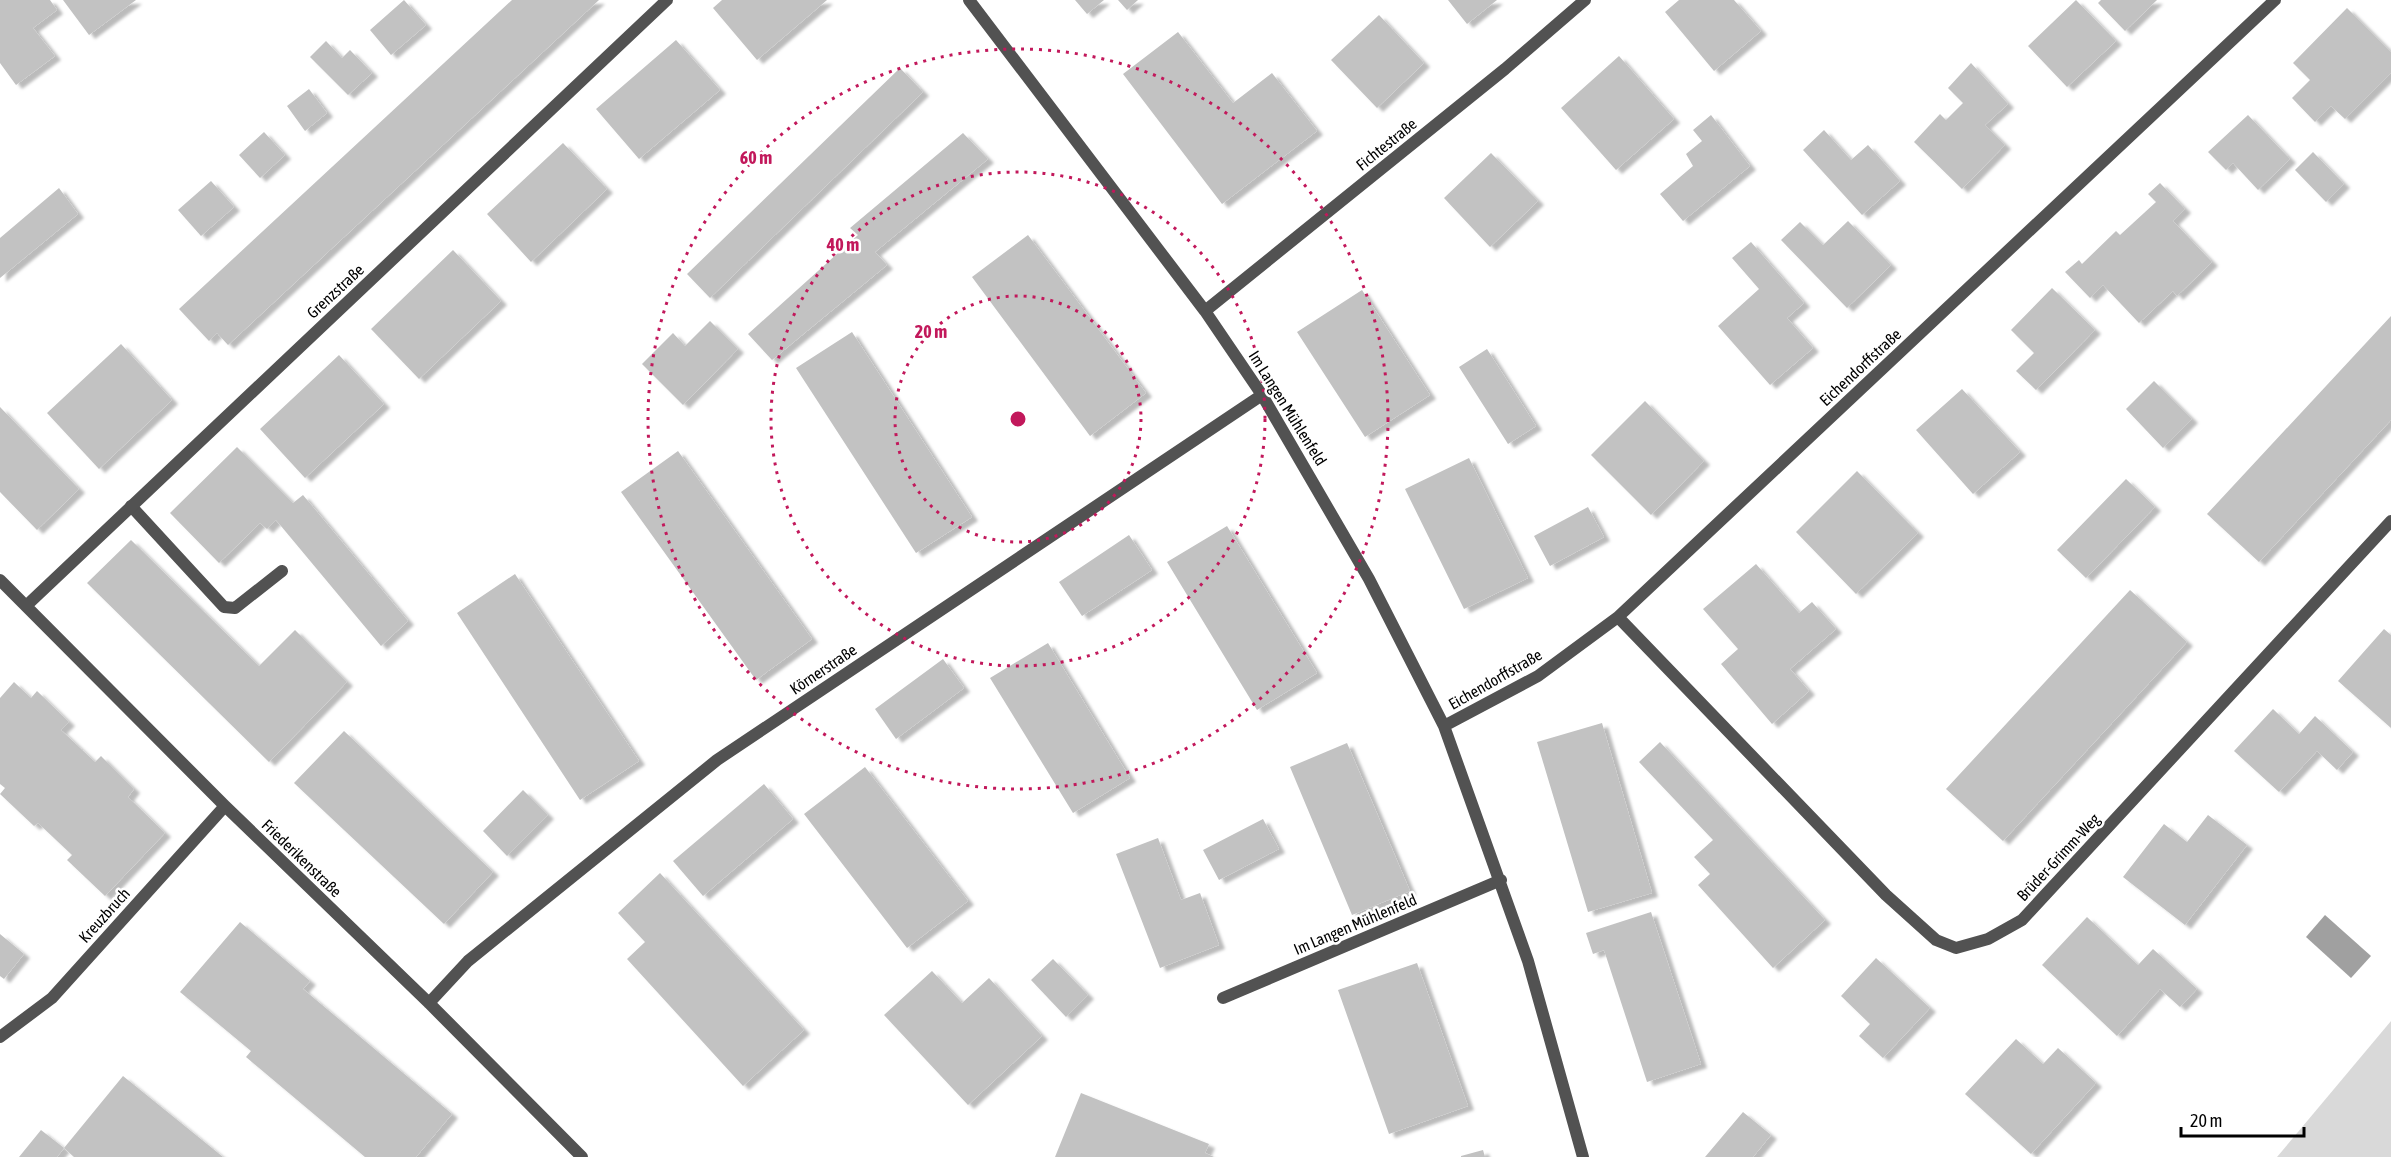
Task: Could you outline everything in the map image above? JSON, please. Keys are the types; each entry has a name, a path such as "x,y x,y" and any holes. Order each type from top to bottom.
{"street":[{"name":"Grenzstraße","path":"26,606 667,0"},
{"name":"Im Langen Mühlenfeld","path":"969,0 1205,311 1262,395 1370,579 1444,726 1501,880 1528,961 1583,1157"},
{"name":"Fichtestraße","path":"1205,311 1505,69 1585,0"},
{"name":"Eichendorffstraße","path":"1444,726 1538,676 1618,617 2275,0"},
{"name":"Körnerstraße","path":"429,1004 468,961 717,760 1262,395"},
{"path":"131,506 224,607 234,608 282,571"},
{"name":"Brüder-Grimm-Weg","path":"1618,617 1886,895 1936,940 1956,948 1988,939 2022,920 2391,521"},
{"name":"Friederikenstraße","path":"0,580 225,806 429,1004 582,1157"},
{"name":"Kreuzbruch","path":"0,1037 52,998 225,806"},
{"name":"Im Langen Mühlenfeld","path":"1223,998 1501,880"}],"shaded area":[{"path":"2325,915 2371,956 2351,978 2306,937"},
{"path":"2391,1021 2391,1157 2277,1157"}],"building":[{"path":"0,0 50,0 57,10 33,28 55,56 16,85 0,63"},
{"path":"63,0 136,0 89,35"},
{"path":"404,0 426,25 391,55 370,30"},
{"path":"512,0 599,0 228,345 217,333 209,341 179,309"},
{"path":"722,0 827,0 757,60 713,8"},
{"path":"1075,0 1104,0 1087,14"},
{"path":"1118,0 1138,0 1127,10"},
{"path":"1448,0 1497,0 1467,24"},
{"path":"1679,0 1734,0 1761,31 1714,71 1665,12"},
{"path":"2076,0 2116,41 2067,87 2028,46"},
{"path":"2101,0 2157,0 2125,31 2098,3"},
{"path":"2347,8 2391,52 2391,73 2345,119 2331,106 2315,122 2292,98 2310,80 2293,63"},
{"path":"1379,15 1424,63 1377,108 1331,60"},
{"path":"1178,32 1233,103 1272,73 1317,131 1222,204 1123,74"},
{"path":"676,40 720,90 639,159 596,109"},
{"path":"326,41 342,58 350,50 372,73 348,95 310,57"},
{"path":"1619,56 1674,119 1616,170 1561,108"},
{"path":"1971,63 2008,104 1985,125 2005,145 1962,189 1914,142 1940,114 1946,120 1963,103 1948,88"},
{"path":"900,68 923,92 710,298 687,274"},
{"path":"309,89 327,113 305,131 287,106"},
{"path":"1711,115 1750,166 1683,221 1660,194 1693,166 1686,154 1702,141 1693,130"},
{"path":"2248,115 2290,159 2258,190 2233,163 2226,170 2208,152"},
{"path":"1824,130 1851,160 1868,145 1900,181 1862,215 1803,150"},
{"path":"264,132 285,155 260,178 239,155"},
{"path":"963,133 988,159 875,252 887,265 772,360 748,334 858,235 850,228"},
{"path":"563,143 607,189 531,262 487,214"},
{"path":"2313,152 2344,184 2326,202 2295,170"},
{"path":"1491,153 1538,201 1490,247 1444,198"},
{"path":"211,181 234,207 201,236 178,210"},
{"path":"2160,183 2185,209 2173,221 2212,262 2177,296 2173,291 2139,323 2103,285 2090,298 2065,272 2079,260 2082,264 2116,231 2120,235 2156,202 2148,194"},
{"path":"59,188 78,214 0,278 0,238"},
{"path":"1848,221 1891,265 1847,308 1781,240 1800,222 1823,245"},
{"path":"1028,235 1146,393 1090,436 972,277"},
{"path":"1751,242 1804,303 1787,318 1813,348 1770,385 1718,326 1759,289 1732,258"},
{"path":"453,250 501,301 419,379 371,329"},
{"path":"2052,288 2095,330 2036,390 2016,371 2034,353 2011,330"},
{"path":"1362,290 1430,395 1365,437 1297,332"},
{"path":"2391,316 2391,420 2259,562 2207,514"},
{"path":"710,321 738,349 683,405 642,364 673,333 685,346"},
{"path":"852,332 972,517 916,553 796,368"},
{"path":"121,344 172,400 99,469 47,413"},
{"path":"1487,349 1536,426 1508,444 1459,367"},
{"path":"339,355 384,404 305,478 260,429"},
{"path":"2154,381 2192,419 2163,448 2126,409"},
{"path":"1962,389 2020,452 1973,494 1916,430"},
{"path":"1645,401 1704,461 1651,515 1591,455"},
{"path":"0,407 79,489 37,530 0,492"},
{"path":"237,447 293,503 303,495 408,621 381,646 276,520 267,529 260,523 219,563 170,513"},
{"path":"678,451 812,639 756,680 621,492"},
{"path":"1469,458 1528,578 1464,609 1405,489"},
{"path":"1857,471 1918,533 1856,594 1796,532"},
{"path":"2126,479 2155,507 2086,578 2057,550"},
{"path":"1588,507 1604,537 1550,566 1534,536"},
{"path":"1227,526 1317,673 1257,710 1167,562"},
{"path":"1129,535 1152,570 1082,616 1059,582"},
{"path":"131,540 259,666 295,630 347,682 269,762 87,583"},
{"path":"1756,564 1799,613 1812,602 1836,629 1790,669 1809,691 1772,724 1721,664 1738,649 1703,609"},
{"path":"515,574 639,761 580,800 457,613"},
{"path":"2130,590 2187,642 2003,841 1946,789"},
{"path":"2384,629 2391,635 2391,728 2338,681"},
{"path":"1048,643 1130,778 1073,813 990,678"},
{"path":"943,659 964,688 896,739 875,709"},
{"path":"14,682 31,698 37,691 69,722 61,730 95,762 101,756 134,789 128,797 165,833 105,896 67,860 72,855 38,823 34,826 0,794 5,788 0,784 0,698"},
{"path":"2273,709 2299,734 2315,716 2353,752 2337,770 2317,751 2279,792 2234,751"},
{"path":"1602,723 1652,893 1588,912 1537,742"},
{"path":"344,731 493,872 444,924 294,783"},
{"path":"1660,742 1825,920 1773,968 1698,885 1710,874 1694,857 1713,840 1639,762"},
{"path":"1347,743 1410,891 1352,915 1290,767"},
{"path":"865,767 968,901 907,948 804,814"},
{"path":"764,784 793,819 703,896 673,861"},
{"path":"523,790 548,815 507,856 483,831"},
{"path":"2208,815 2247,845 2185,925 2123,877 2164,824 2187,842"},
{"path":"1263,819 1279,849 1219,880 1203,850"},
{"path":"1158,838 1181,900 1200,893 1219,945 1160,968 1116,854"},
{"path":"660,873 804,1030 743,1086 627,959 645,942 618,913"},
{"path":"1651,912 1701,1064 1647,1082 1604,950 1593,954 1586,933"},
{"path":"2087,917 2138,965 2153,949 2197,989 2180,1007 2160,989 2117,1036 2042,965"},
{"path":"240,922 310,981 303,989 452,1114 416,1157 365,1157 246,1057 251,1051 180,992"},
{"path":"0,934 24,954 4,979 0,976"},
{"path":"1876,958 1930,1008 1883,1058 1859,1036 1870,1024 1841,996"},
{"path":"1053,959 1088,995 1066,1017 1031,980"},
{"path":"1417,963 1468,1106 1389,1134 1338,990"},
{"path":"932,971 962,1003 989,978 1042,1036 968,1105 884,1015"},
{"path":"2016,1039 2043,1064 2058,1048 2096,1083 2031,1154 1965,1094"},
{"path":"123,1076 223,1157 74,1157 64,1148"},
{"path":"1081,1093 1209,1144 1205,1153 1214,1157 1055,1157"},
{"path":"1743,1112 1771,1135 1753,1157 1705,1157"},
{"path":"41,1130 64,1148 57,1157 19,1157"},
{"path":"1483,1150 1485,1157 1461,1157 1461,1156"}]}
